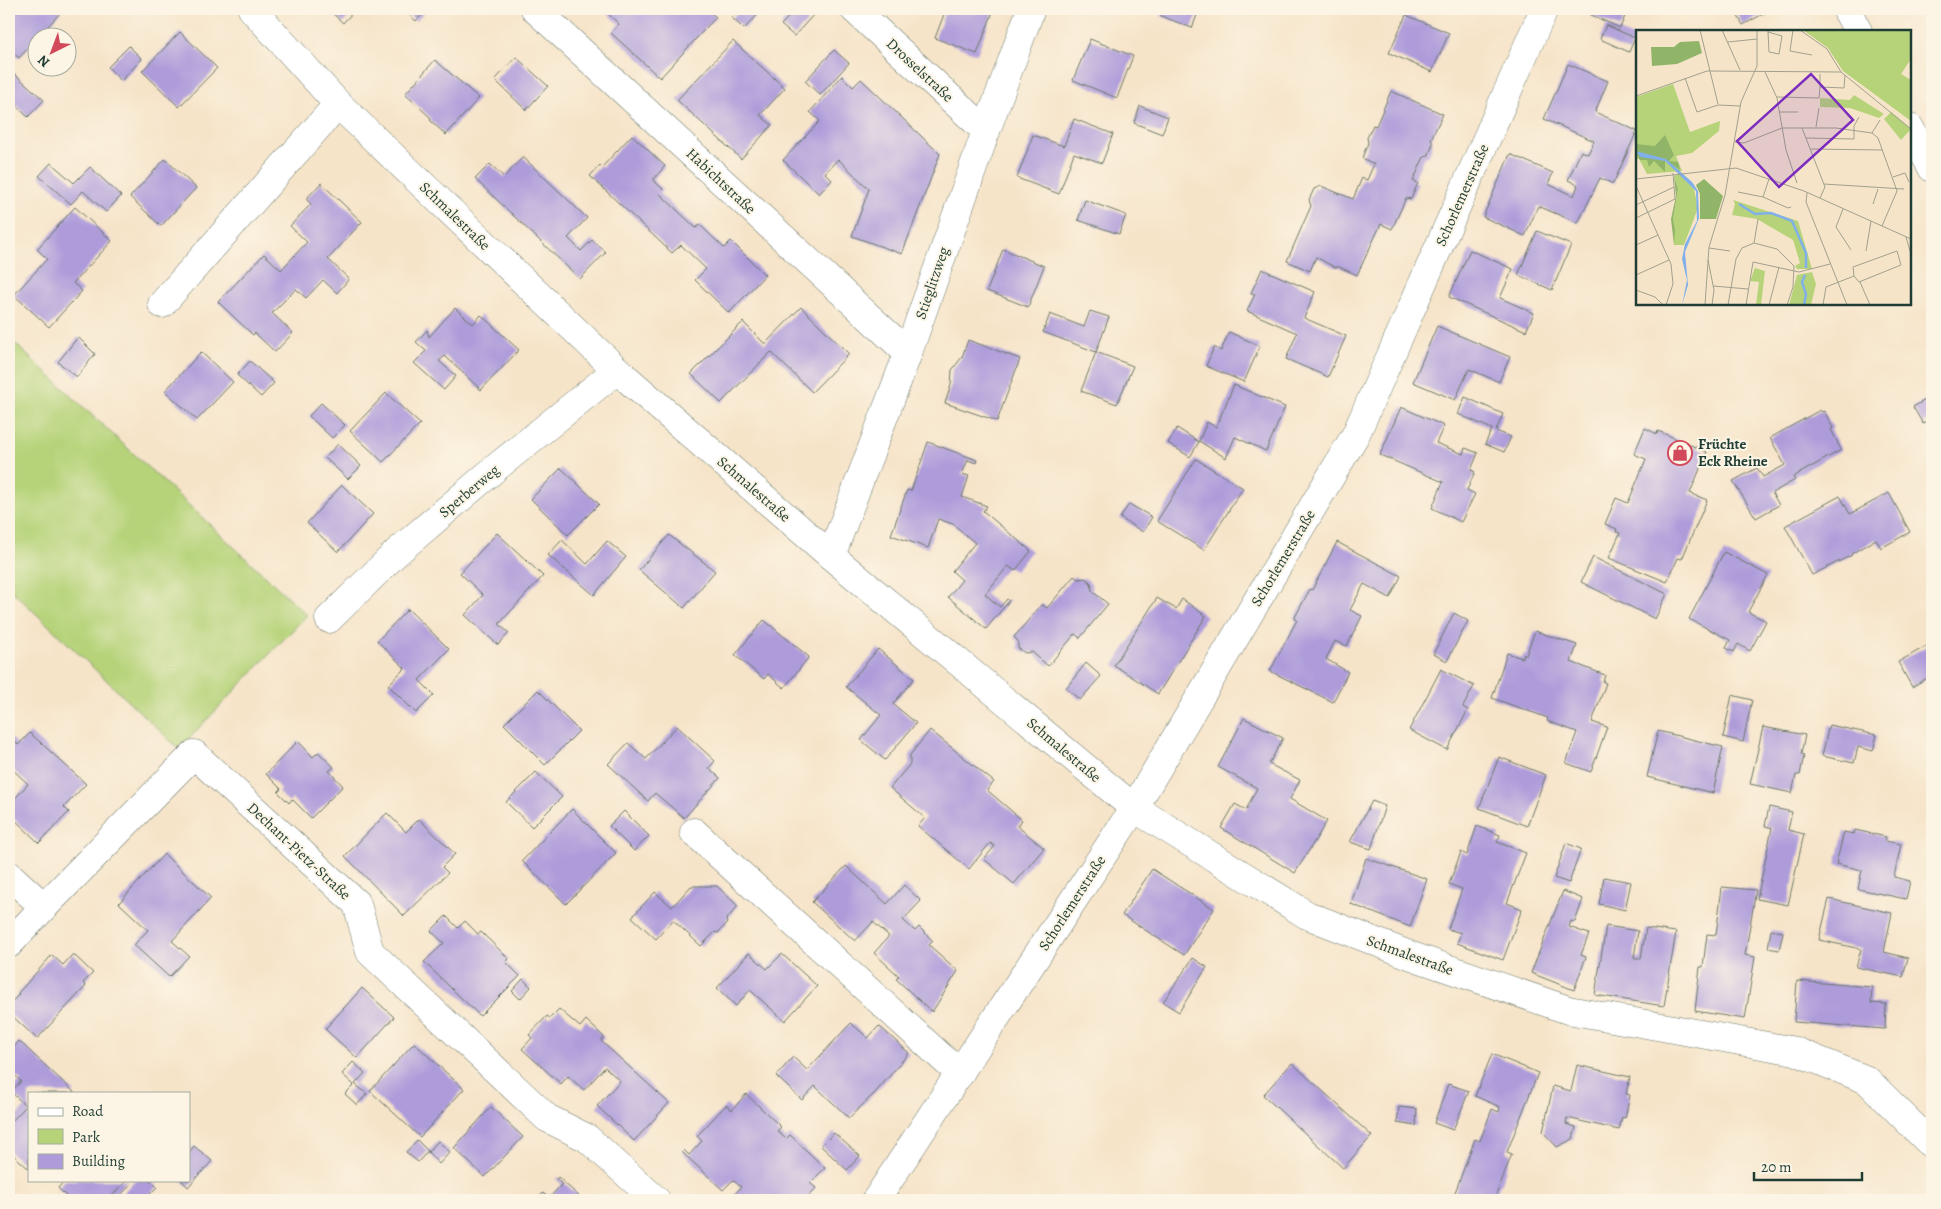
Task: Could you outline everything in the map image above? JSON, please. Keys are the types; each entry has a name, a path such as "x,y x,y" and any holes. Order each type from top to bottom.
{"street":[{"name":"Schmalestraße","path":"252,9 338,104 617,370 831,556 1134,808 1307,915 1412,956 1568,1010 1795,1051 1867,1080 1932,1145"},
{"name":"Habichtstraße","path":"535,9 908,353"},
{"name":"Drosselstraße","path":"854,9 986,130"},
{"name":"Stieglitzweg","path":"831,556 908,353 986,130 1031,9"},
{"name":"Schorlemerstraße","path":"876,1200 1134,808 1356,434 1544,9"},
{"path":"1846,9 1857,30"},
{"path":"162,304 338,104"},
{"path":"1911,130 1932,168"},
{"name":"Sperberweg","path":"329,619 396,553 498,466 617,370"},
{"name":"Dechant-Pietz-Straße","path":"44,907 194,754 357,904 370,952 547,1118 587,1138 656,1200"},
{"path":"694,832 960,1074"},
{"path":"9,874 44,907 9,944"}],"green space":[{"path":"9,338 307,615 179,749 9,588"}],"building":[{"path":"9,9 57,9 61,12 46,28 28,28 28,48 19,58 9,49"},
{"path":"328,9 356,9 343,23"},
{"path":"403,9 427,9 416,21"},
{"path":"603,9 706,9 716,17 660,78 611,33 619,24"},
{"path":"741,9 763,9 744,29 732,18"},
{"path":"796,9 812,9 816,12 794,36 781,25"},
{"path":"946,9 994,9 977,54 935,38"},
{"path":"1163,9 1199,10 1192,28 1161,16"},
{"path":"1581,9 1628,9 1620,28"},
{"path":"1734,9 1772,9 1743,25"},
{"path":"1406,15 1449,33 1432,72 1389,53"},
{"path":"1606,25 1635,38 1629,52 1600,39"},
{"path":"180,32 217,68 179,107 142,71"},
{"path":"1090,39 1133,56 1117,98 1073,80"},
{"path":"733,41 785,88 760,115 772,125 741,159 677,100"},
{"path":"129,46 142,59 121,81 108,67"},
{"path":"834,50 849,63 820,95 805,81"},
{"path":"516,57 548,86 526,110 495,80"},
{"path":"435,60 479,98 446,135 405,94"},
{"path":"1568,64 1608,81 1595,112 1636,131 1636,133 1613,184 1600,178 1578,223 1538,206 1525,236 1483,217 1510,154 1553,173 1548,184 1574,196 1578,185 1568,180 1581,151 1588,154 1594,141 1544,119"},
{"path":"9,69 44,100 28,117 9,99"},
{"path":"842,76 853,87 861,79 940,154 902,254 852,236 869,189 838,159 825,173 832,180 819,194 783,160 820,121 810,112"},
{"path":"1391,91 1443,114 1431,139 1433,143 1428,156 1424,157 1413,181 1418,183 1411,199 1406,198 1392,229 1381,224 1357,275 1339,267 1334,267 1316,257 1310,271 1287,261 1311,206 1309,200 1314,189 1321,186 1353,199 1362,178 1367,180 1374,164 1362,158 1368,143 1367,138 1373,125 1376,126"},
{"path":"1140,106 1168,117 1162,134 1134,123"},
{"path":"1074,119 1113,134 1102,163 1074,153 1059,194 1017,178 1033,135 1064,146"},
{"path":"632,135 665,166 653,180 663,189 659,193 696,228 700,225 724,248 731,241 765,275 729,313 695,280 706,269 681,245 672,253 590,176 600,165 602,167"},
{"path":"523,157 587,218 568,238 581,251 592,240 606,252 580,279 475,179 490,164 504,177"},
{"path":"165,159 196,188 161,226 130,197"},
{"path":"51,163 74,183 90,167 121,196 106,212 83,191 71,204 39,176"},
{"path":"321,183 362,222 328,259 349,279 337,293 323,280 306,298 296,289 272,313 293,333 275,352 255,333 253,335 218,302 264,254 281,270 307,242 290,226 311,204 306,199"},
{"path":"1085,200 1126,215 1119,234 1078,220"},
{"path":"75,207 112,241 73,283 82,291 49,327 14,295 47,259 37,249"},
{"path":"1537,231 1571,245 1552,290 1518,275"},
{"path":"1003,249 1044,266 1028,307 987,291"},
{"path":"1470,250 1513,269 1500,298 1534,313 1526,331 1449,297"},
{"path":"1262,269 1315,292 1304,318 1346,336 1328,377 1286,359 1297,333 1247,311 1255,294 1251,293"},
{"path":"801,307 849,354 812,392 771,352 721,403 691,374 743,322 765,344"},
{"path":"455,308 473,324 481,315 519,350 481,390 445,356 439,361 456,376 444,390 414,363 426,351 416,342 427,330 429,337"},
{"path":"1090,311 1109,317 1096,352 1043,332 1050,314 1084,327"},
{"path":"1437,326 1510,357 1499,382 1469,369 1455,400 1413,382"},
{"path":"1229,332 1260,346 1244,382 1206,366 1214,347 1221,351"},
{"path":"78,337 95,354 77,377 58,362"},
{"path":"968,340 1020,359 997,421 945,403 951,385 952,370 962,357"},
{"path":"201,352 233,382 197,420 165,391"},
{"path":"1096,352 1133,366 1117,404 1081,391"},
{"path":"250,361 274,383 261,397 237,375"},
{"path":"1234,385 1285,407 1266,451 1235,437 1226,458 1199,441 1207,422 1216,427"},
{"path":"386,393 420,424 383,462 350,431"},
{"path":"1932,396 1932,418 1923,424 1913,407"},
{"path":"1465,397 1503,414 1496,431 1511,437 1504,452 1485,444 1492,429 1458,414"},
{"path":"321,403 345,425 332,438 309,416"},
{"path":"1401,407 1444,426 1436,443 1463,454 1465,448 1478,453 1471,470 1475,472 1467,490 1475,494 1461,522 1432,508 1443,482 1380,455"},
{"path":"1820,410 1824,411 1833,428 1831,429 1841,450 1793,477 1795,480 1772,493 1779,505 1756,518 1733,481 1757,468 1763,477 1785,465 1770,438"},
{"path":"1177,428 1199,442 1190,457 1168,443"},
{"path":"1645,428 1657,434 1658,431 1707,452 1690,493 1707,500 1682,559 1678,558 1667,582 1609,558 1620,533 1616,532 1617,529 1605,524 1616,498 1628,503 1646,459 1634,454"},
{"path":"928,442 977,460 976,463 968,460 962,474 969,476 962,497 987,506 983,511 1031,551 1015,571 1008,566 985,594 1000,607 1007,599 1009,601 986,629 948,597 962,580 952,571 975,543 953,524 938,519 928,548 891,535 907,490 911,491"},
{"path":"338,444 361,466 348,479 325,458"},
{"path":"1196,459 1243,488 1204,550 1157,521"},
{"path":"561,468 599,504 568,535 531,499"},
{"path":"342,485 373,514 338,552 307,523"},
{"path":"1889,493 1910,532 1881,548 1876,539 1852,555 1812,575 1785,526 1840,496 1850,514"},
{"path":"1129,504 1152,517 1143,532 1120,518"},
{"path":"497,533 543,576 499,624 509,633 498,645 465,615 483,595 460,573"},
{"path":"669,535 715,571 684,608 639,570"},
{"path":"562,540 587,564 607,541 626,557 594,595 548,555"},
{"path":"1337,542 1401,576 1390,598 1364,584 1350,610 1362,616 1347,646 1335,641 1326,659 1348,672 1333,702 1270,671 1297,620 1294,619 1310,589 1312,590"},
{"path":"1724,552 1768,575 1748,612 1766,621 1750,651 1738,644 1734,652 1726,648 1730,640 1689,619"},
{"path":"1593,557 1667,594 1655,619 1581,582"},
{"path":"1074,576 1078,579 1085,578 1091,583 1092,591 1108,604 1080,638 1075,634 1048,666 1032,652 1025,653 1018,648 1018,641 1014,637 1042,604 1047,608"},
{"path":"1157,598 1176,609 1182,599 1206,616 1158,694 1114,665"},
{"path":"408,609 449,649 419,680 434,695 416,713 388,685 405,668 377,641"},
{"path":"1454,613 1468,621 1447,661 1433,654"},
{"path":"764,620 809,657 784,688 768,674 764,679 735,655"},
{"path":"1535,631 1577,645 1571,662 1605,675 1603,682 1606,683 1592,722 1607,727 1591,772 1566,763 1577,732 1547,721 1548,718 1492,698 1507,653 1522,658 1524,654 1526,655"},
{"path":"1932,643 1932,675 1912,687 1898,662"},
{"path":"878,649 914,679 893,704 916,723 885,760 861,740 881,715 846,687"},
{"path":"1086,663 1101,676 1080,700 1066,688"},
{"path":"1441,669 1474,686 1463,707 1468,710 1447,750 1409,730"},
{"path":"538,690 579,731 545,765 504,724"},
{"path":"1732,695 1752,700 1743,742 1723,737"},
{"path":"1244,718 1283,738 1269,764 1300,780 1290,799 1327,821 1295,873 1221,828 1235,804 1246,810 1257,788 1218,767"},
{"path":"1829,725 1877,735 1873,751 1858,747 1854,763 1822,756"},
{"path":"677,726 715,761 709,768 720,778 684,818 655,793 648,801 608,764 628,743 646,759"},
{"path":"1763,727 1805,735 1801,754 1804,755 1800,775 1796,775 1792,793 1750,784"},
{"path":"930,730 994,782 987,790 1022,820 1017,826 1044,848 1014,884 984,859 995,846 990,843 969,869 918,826 925,818 890,788 910,764 910,755"},
{"path":"1658,731 1723,747 1713,793 1647,777"},
{"path":"30,733 86,784 64,807 69,812 39,843 9,814 9,805 28,784 9,766 9,736 18,745"},
{"path":"298,741 313,757 318,752 334,767 329,771 343,786 311,818 292,799 289,803 278,792 281,789 266,774"},
{"path":"1499,757 1546,775 1527,826 1479,808"},
{"path":"536,772 562,797 532,827 506,802"},
{"path":"1372,801 1385,806 1371,849 1350,842"},
{"path":"1769,807 1792,812 1788,830 1804,834 1788,905 1757,899 1772,828 1765,826"},
{"path":"572,809 616,853 566,904 522,861"},
{"path":"624,811 649,836 634,851 609,826"},
{"path":"387,813 406,832 419,819 455,854 442,867 448,873 404,916 345,856"},
{"path":"1477,826 1500,835 1497,842 1526,853 1507,903 1522,909 1503,960 1457,943 1461,933 1448,929 1462,889 1449,884 1461,852 1467,855"},
{"path":"1855,830 1886,837 1885,841 1901,844 1894,877 1910,881 1906,899 1858,889 1862,870 1836,864 1844,832 1854,834"},
{"path":"1566,843 1581,849 1569,883 1554,878"},
{"path":"164,854 211,898 172,941 189,956 169,977 134,945 148,930 119,903"},
{"path":"1366,858 1427,879 1410,927 1351,904"},
{"path":"846,866 887,904 904,885 921,901 903,920 915,931 919,927 933,941 929,945 958,971 932,1012 896,979 899,976 874,953 889,936 873,922 855,941 812,902"},
{"path":"1152,869 1214,909 1184,955 1122,915"},
{"path":"1604,877 1631,882 1625,910 1599,904"},
{"path":"691,886 717,886 738,906 718,933 715,932 701,946 673,920 656,939 632,917 655,892 672,907"},
{"path":"1722,887 1756,890 1745,955 1755,957 1745,1019 1695,1011 1700,967 1703,967 1707,934 1716,935"},
{"path":"1563,891 1583,899 1575,922 1571,921 1569,927 1589,934 1581,955 1586,957 1574,990 1531,973"},
{"path":"1829,899 1892,913 1884,952 1908,958 1903,977 1856,967 1861,949 1819,940"},
{"path":"446,916 458,928 465,921 478,934 481,932 509,959 506,962 520,976 480,1016 424,962 444,943 431,931"},
{"path":"1606,926 1638,931 1634,958 1641,958 1646,928 1676,932 1664,1006 1595,995"},
{"path":"1771,930 1783,932 1779,950 1768,948"},
{"path":"749,953 767,969 782,954 817,986 785,1021 750,990 736,1006 717,988"},
{"path":"73,954 93,973 83,983 86,986 37,1039 9,1013 9,1005 52,955 63,965"},
{"path":"1193,958 1207,967 1179,1012 1163,1002"},
{"path":"523,979 531,987 520,999 512,991"},
{"path":"1797,981 1872,987 1871,1003 1886,1004 1885,1029 1794,1022"},
{"path":"362,988 394,1017 357,1058 325,1029"},
{"path":"559,1009 580,1027 586,1020 604,1037 601,1041 669,1103 634,1141 597,1106 620,1081 605,1067 584,1090 568,1076 561,1084 522,1049 532,1038 529,1035 547,1016 550,1018"},
{"path":"851,1023 868,1038 879,1026 909,1053 875,1093 849,1118 815,1086 802,1100 776,1076 793,1057 807,1070"},
{"path":"19,1041 74,1092 28,1092 28,1168 9,1151 9,1124 26,1106 11,1092 21,1081 9,1070 9,1053"},
{"path":"414,1043 464,1089 420,1137 370,1091"},
{"path":"1492,1054 1538,1073 1507,1152 1512,1154 1494,1200 1467,1200 1454,1195 1475,1139 1480,1141 1492,1109 1499,1112 1500,1107 1475,1096"},
{"path":"353,1062 365,1073 355,1084 367,1094 357,1105 345,1094 354,1085 342,1074"},
{"path":"1292,1063 1372,1136 1343,1168 1263,1095"},
{"path":"1577,1065 1630,1077 1626,1094 1630,1095 1625,1118 1622,1117 1619,1130 1567,1118 1566,1124 1576,1127 1573,1139 1557,1147 1543,1132 1553,1086 1571,1091"},
{"path":"1448,1084 1469,1091 1453,1130 1434,1123"},
{"path":"746,1094 781,1127 777,1131 786,1139 790,1135 825,1168 810,1183 816,1188 805,1200 735,1200 732,1197 741,1187 733,1180 723,1190 682,1152 684,1150 689,1155 702,1141 697,1136 726,1105 732,1110"},
{"path":"491,1107 523,1137 485,1177 454,1148"},
{"path":"1399,1107 1417,1109 1416,1126 1397,1123"},
{"path":"834,1133 860,1156 847,1170 821,1146"},
{"path":"417,1140 428,1151 418,1162 406,1152"},
{"path":"438,1141 450,1152 439,1164 428,1152"},
{"path":"194,1146 212,1161 188,1187 183,1182 190,1182 190,1151"},
{"path":"558,1177 583,1200 536,1200 543,1193 549,1198 562,1184 556,1179"},
{"path":"63,1182 125,1182 108,1200 70,1200 58,1188"},
{"path":"133,1182 152,1182 157,1187 144,1200 116,1200"}],"place":[{"name":"Früchte Eck Rheine","path":"1680,453"}]}
